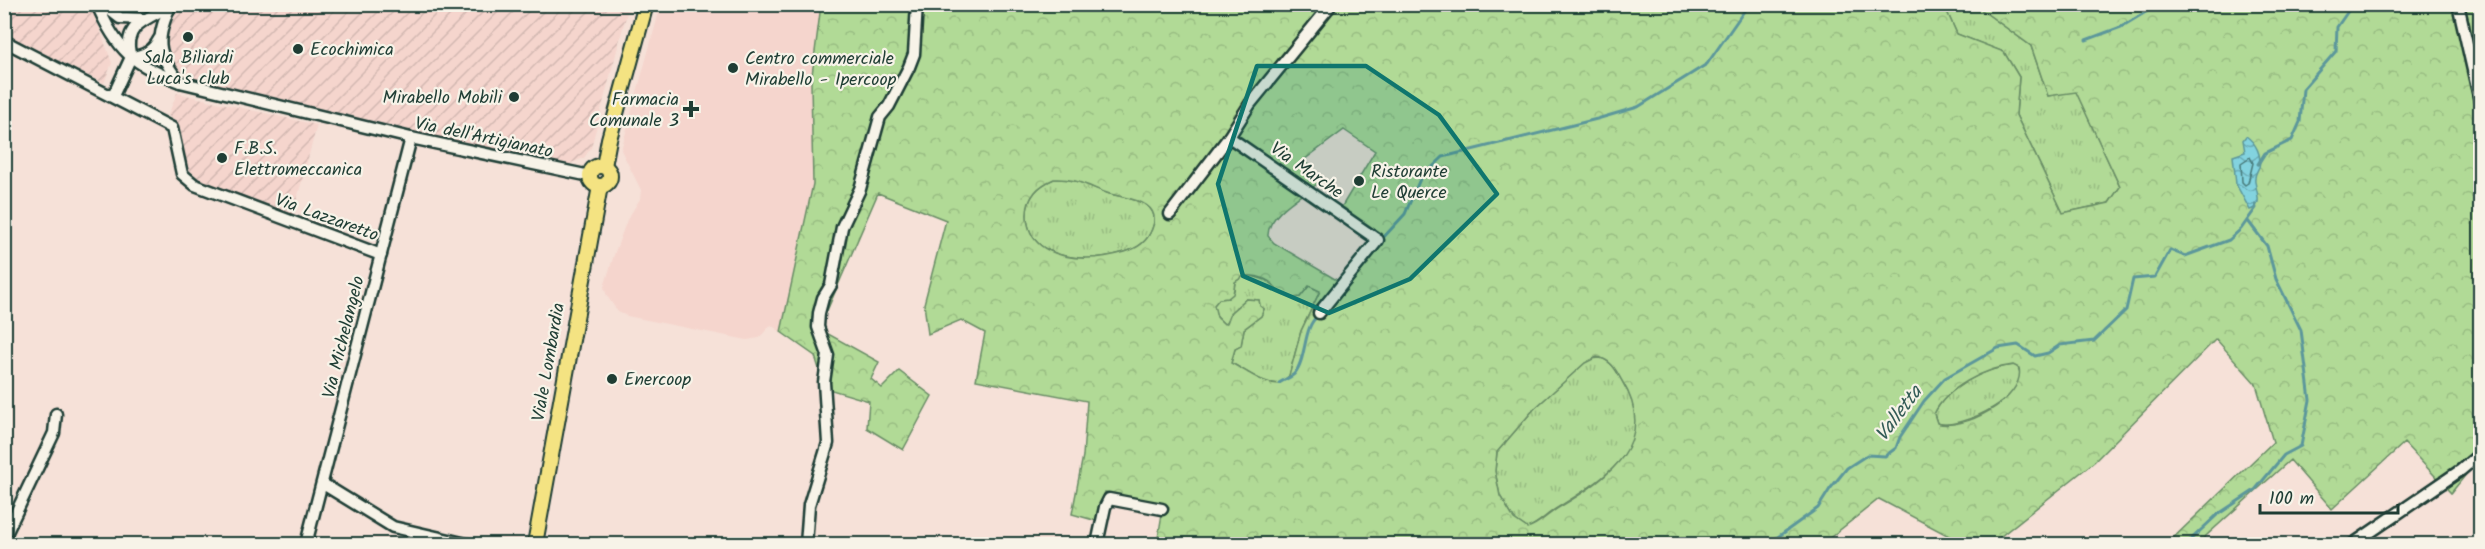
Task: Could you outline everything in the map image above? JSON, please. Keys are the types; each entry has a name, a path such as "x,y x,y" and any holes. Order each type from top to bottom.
{"main road":[{"path":"603,166 646,4"},
{"path":"603,166 609,170 611,176 606,185 600,186 592,182 590,176 594,167 603,166"},
{"name":"Viale Lombardia","path":"535,544 600,186"}],"street":[{"name":"Via dell'Artigianato","path":"98,4 105,24 131,57 151,72 180,82 411,138 548,169 590,176"},
{"path":"102,4 120,18 140,20 154,16"},
{"path":"806,544 809,505 828,443 824,382 828,356 818,327 819,313 823,298 831,285 842,227 860,189 880,117 889,105 912,61 917,4"},
{"path":"2458,4 2481,101"},
{"path":"131,57 148,53 156,46 171,5"},
{"path":"112,96 131,57 127,41 134,27 171,5"},
{"path":"1170,214 1229,137 1250,104 1329,5"},
{"path":"160,38 159,48 163,59 180,82"},
{"name":"Via Lazzaretto","path":"4,42 172,128 182,174 195,186 381,255"},
{"name":"Via Marche","path":"1229,137 1378,240 1319,313"},
{"name":"Via Michelangelo","path":"306,544 411,138"},
{"path":"4,538 54,433 56,414"},
{"path":"2353,544 2481,454"},
{"path":"323,484 393,527 467,544"},
{"path":"1097,544 1105,507 1109,499 1162,509"},
{"path":"413,544 416,532"}],"highlighted area":[{"path":"1257,66 1366,66 1439,115 1497,194 1410,279 1329,313 1243,276 1218,184"}],"shaded area":[{"path":"5,5 91,5 112,63 104,83 5,37"},
{"path":"111,5 629,5 591,148 584,158 563,166 185,77 173,62 166,45 173,16 158,8 123,15"},
{"path":"661,5 821,5 811,83 813,184 781,332 771,325 759,338 747,340 627,316 618,312 607,296 604,287 615,252 627,220 640,199 641,190 621,150"},
{"path":"177,93 317,125 293,214 199,180 189,170 181,151 178,128 168,115"}],"green space":[{"path":"974,4 1944,5 1957,34 2004,52 2019,77 2016,115 2063,213 2109,203 2120,187 2076,92 2048,96 2031,46 1975,5 2462,5 2474,46 2480,44 2480,457 2451,493 2404,443 2332,509 2290,460 2197,544 2167,544 2273,442 2256,384 2216,339 2094,462 1991,544 1964,544 1879,499 1822,544 1157,544 1163,508 1105,492 1097,521 1072,514 1083,456 1087,401 976,380 985,333 961,320 928,334 924,304 946,220 878,193 819,329 879,362 871,379 882,388 899,371 932,396 903,450 867,428 869,401 825,388 815,356 781,332 813,184 811,83 821,5 935,5 954,11","holes":["1344,130 1375,151 1341,208 1374,242 1340,282 1274,243 1268,236 1269,228 1280,212 1321,181 1304,160","1054,179 1075,181 1140,202 1148,206 1152,212 1154,219 1150,234 1142,244 1125,252 1086,258 1057,254 1035,239 1028,224 1030,200 1041,186","1244,276 1255,276 1269,282 1279,293 1294,298 1300,297 1309,286 1320,291 1301,331 1289,376 1279,384 1260,379 1231,363 1235,349 1241,346 1244,329 1261,316 1264,309 1260,306 1259,300 1246,299 1231,312 1227,323 1224,324 1217,317 1214,305 1219,299 1228,298 1233,294 1235,282","1597,357 1609,363 1618,373 1632,403 1635,423 1631,441 1623,457 1610,472 1594,485 1527,528 1514,519 1500,496 1495,471 1497,452 1534,409 1585,363","2013,365 2019,368 2018,380 2013,391 1990,410 1975,418 1961,423 1937,423 1934,414 1947,396 1967,381 1991,370"]},
{"path":"1944,5 1975,5 2031,46 2048,96 2076,91 2120,187 2109,203 2063,213 2016,115 2019,77 2004,52 1957,34"},
{"path":"2462,5 2480,5 2480,44 2474,46"},
{"path":"1054,179 1075,181 1148,206 1154,219 1150,234 1142,244 1134,249 1106,256 1076,258 1048,250 1035,239 1027,216 1030,200 1035,192"},
{"path":"1244,276 1266,280 1300,297 1309,286 1320,291 1301,331 1289,376 1279,384 1260,379 1231,363 1235,349 1241,345 1244,329 1261,316 1264,309 1260,306 1259,300 1246,299 1231,312 1224,324 1217,317 1213,306 1219,299 1228,298 1234,291 1235,282"},
{"path":"1600,358 1615,368 1634,407 1636,427 1631,444 1621,460 1606,474 1538,523 1527,528 1514,519 1500,496 1495,471 1497,452 1534,409 1585,362"},
{"path":"2016,365 2020,376 2016,387 2007,398 1978,416 1948,424 1937,423 1934,414 1948,395 1958,387 1981,374"}],"water":[{"path":"2246,136 2253,142 2260,158 2255,175 2258,202 2250,210 2236,184 2233,156 2245,152 2243,140"}],"waterway":[{"path":"1382,239 1405,214 1420,179 1443,157 1638,107 1707,64 1749,4"},
{"path":"2086,40 2121,27 2159,4"},
{"name":"Valletta","path":"2258,164 2265,153 2292,140 2300,122 2303,89 2336,51 2337,27 2353,4"},
{"name":"Valletta","path":"1768,544 1818,508 1847,468 1867,455 1885,456 1896,448 1900,437 1924,401 1945,378 1998,348 2018,345 2035,356 2048,353 2060,345 2094,341 2126,310 2133,279 2155,277 2170,250 2185,256 2229,240 2241,229 2256,208 2255,204"},
{"path":"2186,544 2217,515 2255,490 2284,455 2301,446 2310,400 2301,330 2276,279 2267,246 2248,221"},
{"path":"1279,383 1294,374 1299,367 1307,334 1318,316"}],"place":[{"name":"Sala Biliardi Luca's club","path":"188,37"},
{"name":"Ecochimica","path":"298,49"},
{"name":"Centro commerciale Mirabello - Ipercoop","path":"733,68"},
{"name":"Mirabello Mobili","path":"514,97"},
{"name":"Farmacia Comunale 3","path":"691,109"},
{"name":"F.B.S. Elettromeccanica","path":"222,158"},
{"name":"Ristorante Le Querce","path":"1359,181"},
{"name":"Enercoop","path":"612,379"}]}
